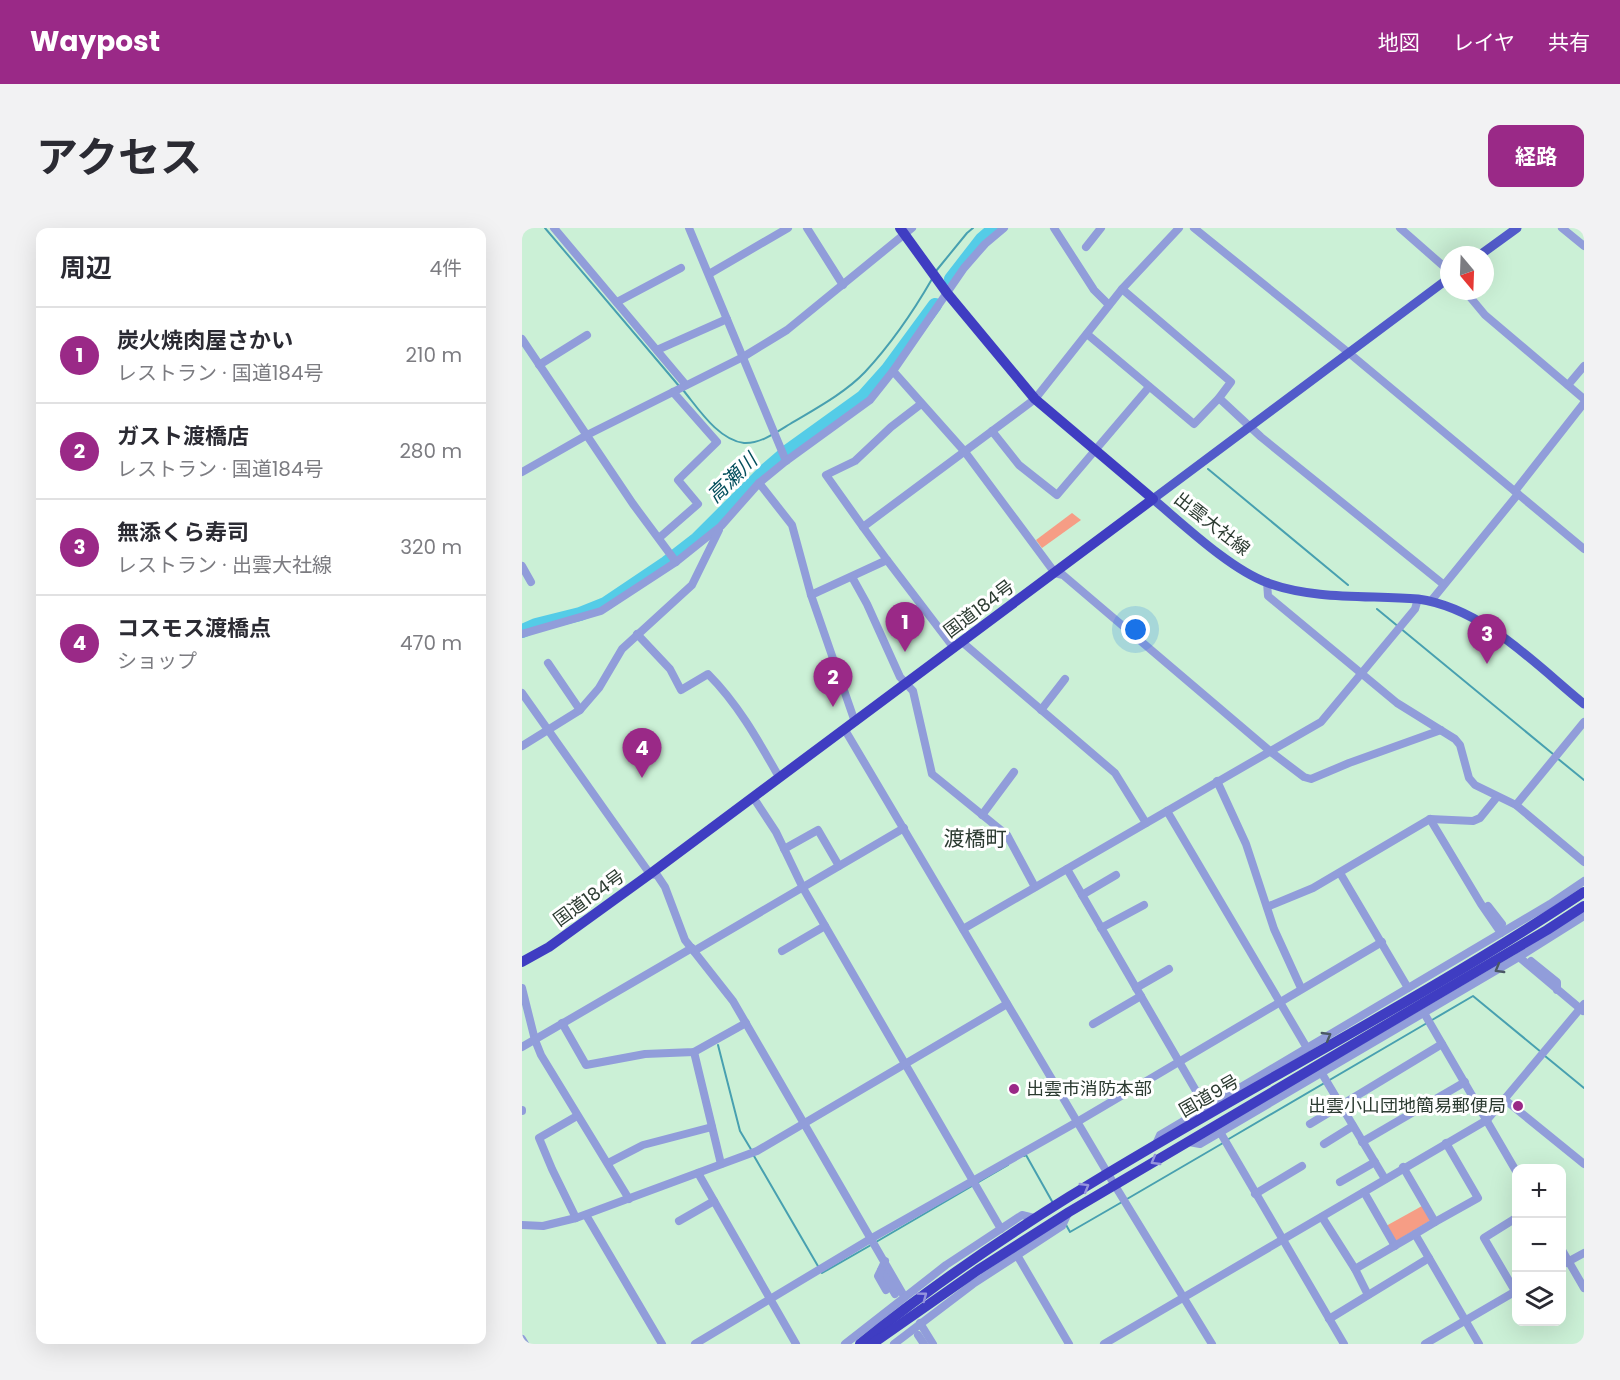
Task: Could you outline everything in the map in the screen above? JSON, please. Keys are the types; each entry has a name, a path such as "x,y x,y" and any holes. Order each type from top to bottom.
{"highway":[{"path":"905,230 947,293 1035,399 1153,499"},
{"name":"国道184号","path":"522,962 549,947 650,874 1153,499"},
{"name":"国道9号","path":"865,1343 954,1272 1034,1218 1456,971 1584,892"},
{"name":"国道9号","path":"865,1343 926,1307 978,1269 1114,1184 1582,911"},
{"path":"882,1344 926,1307"}],"main road":[{"path":"1492,246 1517,228"},
{"name":"出雲大社線","path":"1440,285 1153,499 1215,550 1266,582 1299,591 1418,599 1458,610 1484,623 1584,704"}],"street":[{"path":"554,228 686,386"},
{"path":"689,228 786,461"},
{"path":"710,274 788,228"},
{"path":"807,228 843,285"},
{"path":"522,634 601,611 676,562 721,526 759,483 870,400 893,371 964,268 1004,228"},
{"path":"1054,228 1095,290 1109,305"},
{"path":"1086,247 1101,228"},
{"path":"863,527 1035,399 1122,289 1179,228"},
{"path":"1194,228 1349,353 1584,549"},
{"path":"1400,228 1440,264"},
{"path":"1562,228 1584,246"},
{"path":"522,472 587,435 743,357 787,330 843,285 905,230"},
{"path":"617,302 681,268"},
{"path":"1087,334 1194,424 1220,398 1232,381 1122,289"},
{"path":"1431,601 1584,401 1485,315 1472,300"},
{"path":"657,350 727,319"},
{"path":"539,364 588,335"},
{"path":"522,339 633,504 676,562"},
{"path":"1568,385 1584,366"},
{"path":"893,371 965,452 1055,573 1063,575 1271,752 1305,777 1311,778 1441,730"},
{"path":"992,431 1019,465 1057,495 1149,387"},
{"path":"658,538 698,504 678,480 717,442 673,392"},
{"path":"1220,398 1261,437 1443,584"},
{"path":"921,404 891,427 855,461 826,475 887,560 958,645 1041,710 1115,773 1146,823"},
{"path":"759,483 792,525 811,595 855,722"},
{"path":"522,746 580,710 599,688 622,649 692,585 721,526"},
{"path":"811,595 887,560"},
{"path":"522,566 531,582"},
{"path":"852,577 867,604 900,677 913,691 932,774 1006,835 1035,887"},
{"path":"1266,582 1268,596 1397,703 1455,739 1460,745 1469,778 1475,785 1516,805 1584,862"},
{"path":"963,929 1321,722 1415,609 1418,599"},
{"path":"638,634 670,669 681,690 708,674 721,686 741,712 779,777"},
{"path":"548,663 580,710"},
{"path":"1041,710 1065,679"},
{"path":"522,693 650,874 657,875 665,887 681,931 727,992 746,1023 904,1296"},
{"path":"1516,805 1584,722"},
{"path":"845,730 1114,1184 1212,1344"},
{"path":"982,815 1014,772"},
{"path":"1217,781 1246,844 1267,907 1301,988"},
{"path":"753,797 776,832 803,888 1001,1229"},
{"path":"1267,907 1313,888 1430,819 1473,821 1480,818 1497,797"},
{"path":"1167,811 1307,1048"},
{"path":"1430,819 1501,933"},
{"path":"522,1047 803,888 904,828"},
{"path":"784,849 818,830 839,866"},
{"path":"1067,869 1206,1108"},
{"path":"1340,873 1408,988"},
{"path":"1082,895 1116,875"},
{"path":"1156,1146 1160,1135 1466,955 1584,881"},
{"path":"1476,896 1481,897 1502,924"},
{"path":"1101,928 1144,904"},
{"path":"1544,918 1550,904"},
{"path":"1189,1142 1200,1144 1472,985 1571,926 1582,911"},
{"path":"782,951 825,926"},
{"path":"695,1344 872,1238 1077,1122 1382,942"},
{"path":"1456,971 1466,955"},
{"path":"1104,1344 1403,1167 1487,1120 1583,1008 1557,990 1519,957"},
{"path":"1531,961 1557,982 1557,990"},
{"path":"1136,988 1169,969"},
{"path":"1472,985 1478,971"},
{"path":"522,988 534,1040 541,1055 629,1199"},
{"path":"1093,1024 1141,996"},
{"path":"522,1225 543,1226 586,1215 757,1151 1007,1004"},
{"path":"1362,1026 1368,1012"},
{"path":"1424,1013 1512,1164"},
{"path":"562,1023 586,1065 645,1054 694,1052 746,1023"},
{"path":"1377,1040 1382,1028"},
{"path":"1310,1124 1442,1044"},
{"path":"694,1052 721,1164"},
{"path":"1261,1085 1266,1071"},
{"path":"1321,1072 1385,1179"},
{"path":"1362,1142 1465,1082"},
{"path":"1276,1098 1281,1087"},
{"path":"1504,1099 1584,1164"},
{"path":"576,1218 539,1138 578,1116"},
{"path":"1324,1144 1353,1126"},
{"path":"608,1163 643,1144 712,1127"},
{"path":"1220,1132 1344,1344"},
{"path":"1355,1269 1478,1198 1446,1143"},
{"path":"1340,1182 1375,1162"},
{"path":"1255,1194 1302,1166"},
{"path":"1403,1167 1435,1222"},
{"path":"698,1173 795,1342 785,1344"},
{"path":"1364,1192 1395,1246"},
{"path":"679,1221 714,1201"},
{"path":"894,1344 974,1284 1062,1226 1069,1212"},
{"path":"586,1215 662,1344"},
{"path":"844,1344 904,1296 960,1256 1022,1215 1034,1218"},
{"path":"1322,1217 1355,1269 1368,1295"},
{"path":"1512,1220 1484,1238 1512,1284"},
{"path":"1415,1234 1479,1344"},
{"path":"1566,1262 1584,1253"},
{"path":"1017,1255 1069,1344"},
{"path":"954,1272 960,1256"},
{"path":"1329,1319 1429,1258"},
{"path":"885,1261 878,1276 886,1290"},
{"path":"1566,1264 1584,1288"},
{"path":"974,1284 978,1269"},
{"path":"881,1270 895,1294"},
{"path":"1425,1344 1512,1293"},
{"path":"920,1323 933,1344"},
{"path":"865,1343 867,1326"},
{"path":"522,1339 524,1344"}],"shaded area":[{"path":"1072,513 1081,520 1042,548 1036,540"},
{"path":"1422,1206 1431,1220 1396,1241 1386,1226"}],"waterway":[{"path":"545,228 679,386"},
{"path":"936,271 973,228"},
{"name":"高瀬川","path":"951,279 982,239 995,228"},
{"path":"683,390 709,422 726,436 744,443 762,440 829,400 857,380 893,339 932,279"},
{"name":"高瀬川","path":"522,631 605,604 697,539 788,451 863,397 888,369 935,305"},
{"path":"1208,469 1348,585"},
{"path":"1377,609 1553,754"},
{"path":"1557,758 1584,780"},
{"path":"1432,1020 1473,996 1541,1052"},
{"path":"1227,1140 1427,1023"},
{"path":"718,1045 740,1131 752,1151"},
{"path":"1545,1056 1584,1088"},
{"path":"1127,1199 1223,1143"},
{"path":"1024,1156 1026,1155 1053,1203"},
{"path":"754,1156 822,1273 871,1245"},
{"path":"977,1183 1008,1165"},
{"path":"876,1242 972,1186"},
{"path":"1065,1223 1070,1232 1122,1202"}],"place":[{"name":"炭火焼肉屋さかい","path":"905,652"},
{"name":"無添くら寿司","path":"1487,664"},
{"name":"ガスト渡橋店","path":"833,707"},
{"name":"コスモス渡橋点","path":"642,778"},
{"name":"出雲市消防本部","path":"1014,1089"},
{"name":"出雲小山団地簡易郵便局","path":"1518,1106"}],"district":[{"name":"渡橋町","path":"975,839"}]}
